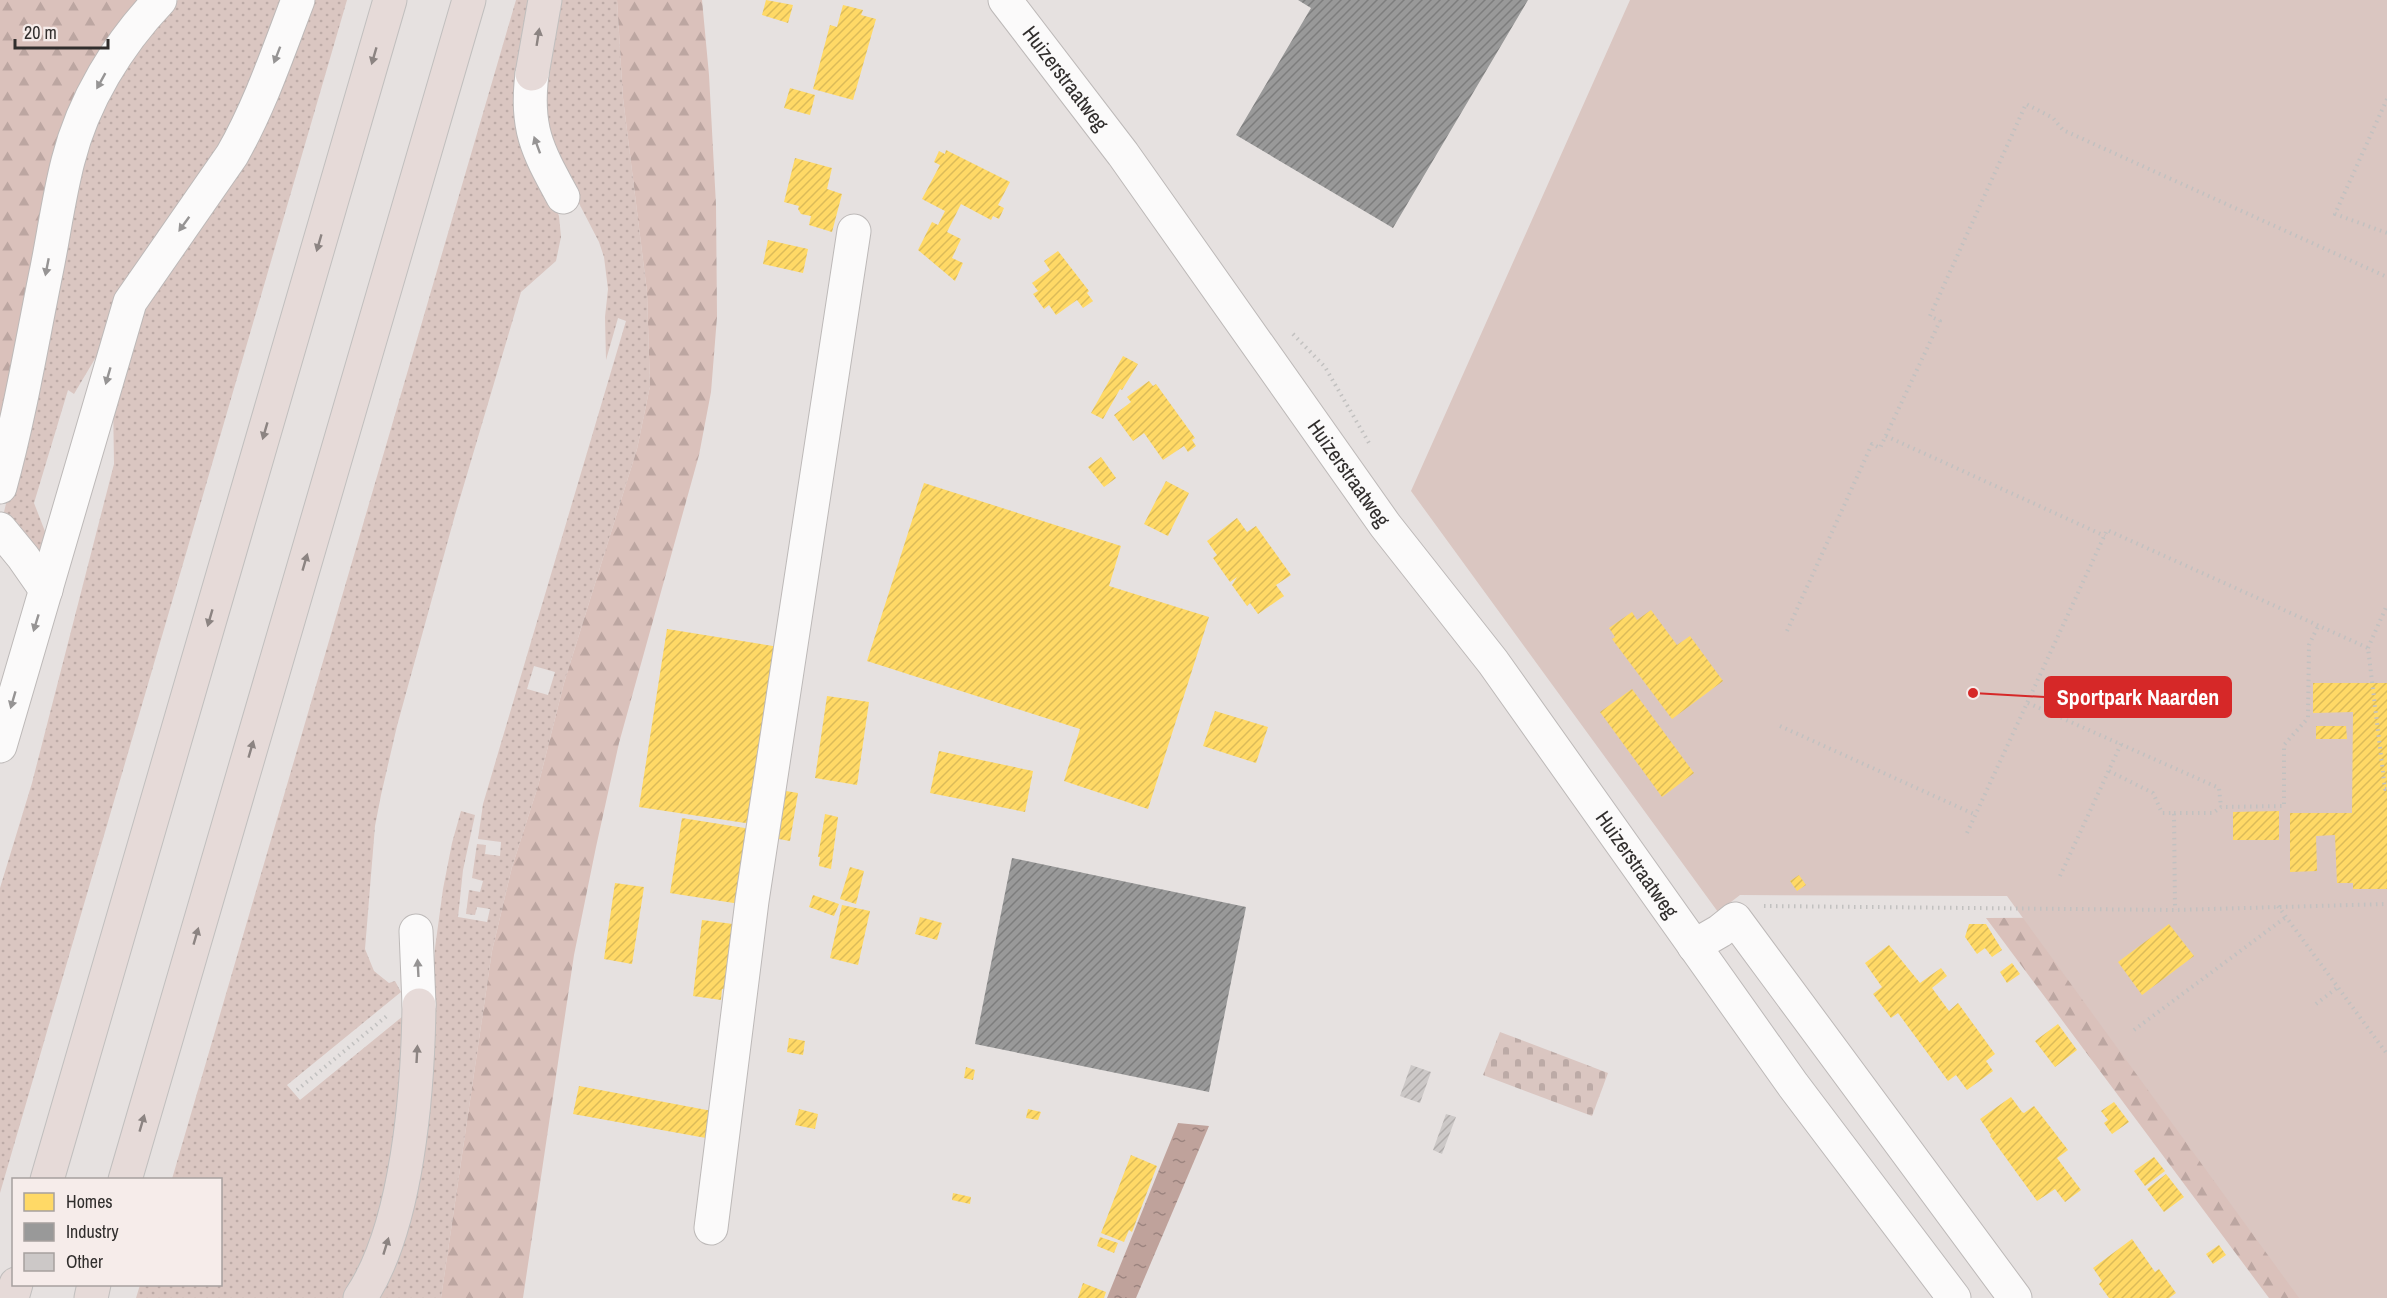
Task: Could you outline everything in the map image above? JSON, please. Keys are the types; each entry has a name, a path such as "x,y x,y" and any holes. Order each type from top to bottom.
{"highway":[{"path":"47,1178 390,0"},
{"path":"125,1178 469,0"},
{"path":"532,74 545,0"},
{"path":"360,1298 385,1251 399,1192 415,1082 418,997"}],"street":[{"path":"0,487 16,423 68,160 92,98 108,68 127,40 160,0"},
{"path":"0,746 130,302 243,137 258,105 298,0"},
{"name":"Huizerstraatweg","path":"1005,0 1123,154 1385,525 1493,662 1792,1085 1954,1298"},
{"path":"532,74 529,110 533,135 542,159 563,197"},
{"path":"711,1228 752,900 854,231"},
{"path":"0,529 46,590"},
{"path":"1694,946 1735,920 2015,1298"},
{"path":"416,931 418,997"}],"path":[{"path":"2387,99 2335,214 2387,233"},
{"path":"1787,631 1872,444 1880,448 1940,321 1930,316 2026,104 2054,118 2062,130 2387,278"},
{"path":"1886,436 2105,536"},
{"path":"1967,833 2108,530 2368,648"},
{"path":"2387,605 2368,648 2385,789 2387,789"},
{"path":"2109,771 2153,793 2162,813 2213,813 2221,807 2284,806 2284,745 2308,718 2309,645 2318,626"},
{"path":"2028,703 2219,788 2221,807"},
{"path":"1780,726 1976,815"},
{"path":"2060,876 2121,744"},
{"path":"2174,813 2175,910"},
{"path":"1735,920 1756,906 2175,910 2387,904"},
{"path":"2278,906 2387,1054"},
{"path":"2134,1030 2286,917"},
{"path":"2316,1004 2338,987"},
{"path":"297,1090 418,997"}],"green space":[{"path":"0,0 143,0 119,27 0,429"},
{"path":"178,0 287,0 249,100 74,394 68,390 34,503 46,534 39,557 6,518 4,512 37,373 66,218 99,109 148,33"},
{"path":"310,0 347,0 0,1193 0,888 32,783 114,464 113,399 137,311"},
{"path":"516,0 534,0 552,199 559,216 561,237 556,261 521,292 455,515 397,726 381,795 375,826 365,949 374,971 389,983 395,981 401,992 287,1085 300,1100 408,1012 388,1203 347,1298 136,1298 140,1286 222,1286 222,1178 172,1178"},
{"path":"556,0 617,0 623,98 647,292 650,386 637,449 564,683 538,786 512,867 492,951 441,1298 375,1298 432,995 435,948 452,843 461,811 475,815 463,870 458,917 487,922 490,909 477,907 475,915 466,914 469,890 480,892 483,881 472,878 477,844 486,845 485,854 500,856 501,842 478,839 483,804 626,321 618,318 606,360 605,317 608,289 604,257 599,242 569,184 542,114","holes":["534,666 555,672 548,695 527,689"]},
{"path":"617,0 702,0 709,75 716,205 717,317 711,392 699,455 619,743 596,847 574,955 523,1298 441,1298 492,951 512,867 538,786 564,683 637,449 650,386 647,292 623,98"},
{"path":"1630,0 2387,0 2387,1298 2299,1298 2007,896 1740,895 1718,912 1411,491"},
{"path":"2129,917 2324,1298 2269,1298 1986,918"},
{"path":"1500,1032 1608,1073 1592,1116 1483,1075"}],"water":[{"path":"1178,1123 1209,1126 1136,1298 1107,1298"}],"building: Homes":[{"path":"766,0 793,5 788,23 762,15"},
{"path":"843,5 863,10 861,15 876,19 853,100 813,89 830,25 837,27"},
{"path":"790,88 815,95 810,115 784,108"},
{"path":"946,150 1010,182 998,205 1004,208 999,219 993,216 991,220 961,204 947,232 961,239 952,258 963,263 955,281 918,250 932,222 938,225 945,211 922,199 940,165 934,162 939,151 945,154"},
{"path":"795,158 832,168 827,189 842,194 832,232 809,225 811,216 801,214 799,206 784,202"},
{"path":"768,240 808,249 803,273 763,264"},
{"path":"1058,251 1089,291 1087,293 1093,301 1083,308 1077,300 1056,315 1049,305 1044,309 1033,294 1038,291 1032,283 1050,270 1044,261"},
{"path":"1123,356 1138,364 1103,419 1091,413"},
{"path":"1149,381 1153,386 1156,384 1195,438 1192,440 1196,446 1188,452 1184,446 1163,460 1144,433 1133,441 1114,415 1131,402 1127,397"},
{"path":"1101,457 1116,478 1104,487 1088,467"},
{"path":"1166,481 1189,493 1168,536 1144,524"},
{"path":"924,483 1121,546 1109,586 1209,617 1148,809 1064,781 1080,729 867,661"},
{"path":"1237,518 1247,532 1256,526 1291,575 1276,585 1284,596 1258,614 1250,603 1247,606 1232,585 1237,577 1230,582 1213,558 1217,555 1207,541"},
{"path":"1651,610 1677,645 1690,636 1723,681 1672,719 1612,639 1615,637 1609,628 1632,612 1637,620"},
{"path":"667,629 779,647 752,824 639,807"},
{"path":"2313,683 2387,683 2387,889 2353,889 2353,883 2337,883 2335,835 2316,836 2317,871 2290,872 2290,813 2352,813 2353,712 2313,713"},
{"path":"1632,689 1694,773 1662,797 1600,712"},
{"path":"827,696 869,702 857,785 815,778"},
{"path":"1215,711 1268,727 1256,763 1203,746"},
{"path":"2316,726 2346,726 2347,739 2316,739"},
{"path":"939,751 1033,771 1025,812 930,793"},
{"path":"780,790 798,793 790,841 773,838"},
{"path":"2279,811 2279,840 2233,840 2233,812"},
{"path":"825,814 838,817 831,869 819,866 820,857 818,857"},
{"path":"682,818 751,829 740,904 670,893"},
{"path":"850,867 864,871 856,904 840,899"},
{"path":"1799,875 1806,885 1797,891 1790,881"},
{"path":"615,883 644,887 632,964 604,959"},
{"path":"813,895 839,904 834,916 809,907"},
{"path":"842,905 870,911 858,965 830,958"},
{"path":"920,917 942,923 937,940 915,934"},
{"path":"702,920 741,925 733,990 722,989 721,1000 693,996"},
{"path":"1969,924 1986,924 2002,950 1992,957 1985,948 1977,954 1965,937"},
{"path":"2169,924 2194,956 2142,995 2118,962"},
{"path":"1889,945 1920,983 1941,968 1947,976 1932,988 1949,1011 1958,1003 1995,1054 1986,1061 1993,1071 1967,1090 1956,1075 1948,1081 1898,1013 1891,1018 1873,994 1882,987 1865,963"},
{"path":"2012,963 2020,974 2007,983 2000,972"},
{"path":"2058,1024 2077,1050 2055,1067 2035,1041"},
{"path":"789,1038 805,1041 803,1055 787,1052"},
{"path":"966,1067 975,1070 973,1080 964,1078"},
{"path":"579,1086 712,1111 706,1138 573,1114"},
{"path":"2011,1097 2024,1113 2034,1106 2068,1150 2057,1158 2081,1190 2065,1202 2055,1189 2037,1201 1980,1119"},
{"path":"2114,1102 2129,1122 2112,1134 2104,1123 2108,1120 2101,1111"},
{"path":"799,1109 818,1114 815,1129 795,1125"},
{"path":"1028,1109 1041,1112 1038,1120 1026,1118"},
{"path":"1131,1155 1157,1166 1132,1232 1129,1230 1124,1242 1101,1233"},
{"path":"2154,1157 2165,1171 2145,1186 2134,1171"},
{"path":"2166,1174 2184,1197 2164,1212 2147,1189"},
{"path":"953,1193 971,1197 970,1204 952,1200"},
{"path":"1100,1237 1118,1243 1114,1253 1097,1246"},
{"path":"2132,1239 2155,1272 2159,1269 2176,1293 2169,1298 2109,1298 2099,1284 2102,1281 2093,1268"},
{"path":"2219,1245 2226,1255 2213,1264 2206,1254"},
{"path":"1083,1283 1106,1292 1104,1298 1078,1298"}],"building: Industry":[{"path":"1298,0 1528,0 1393,228 1236,135 1311,8"},
{"path":"1012,858 1246,907 1209,1092 975,1044"}],"building: Other":[{"path":"1411,1065 1431,1072 1420,1103 1400,1096"},
{"path":"1446,1114 1456,1117 1442,1154 1433,1150"}],"place":[{"name":"Sportpark Naarden","path":"1973,693"}]}
